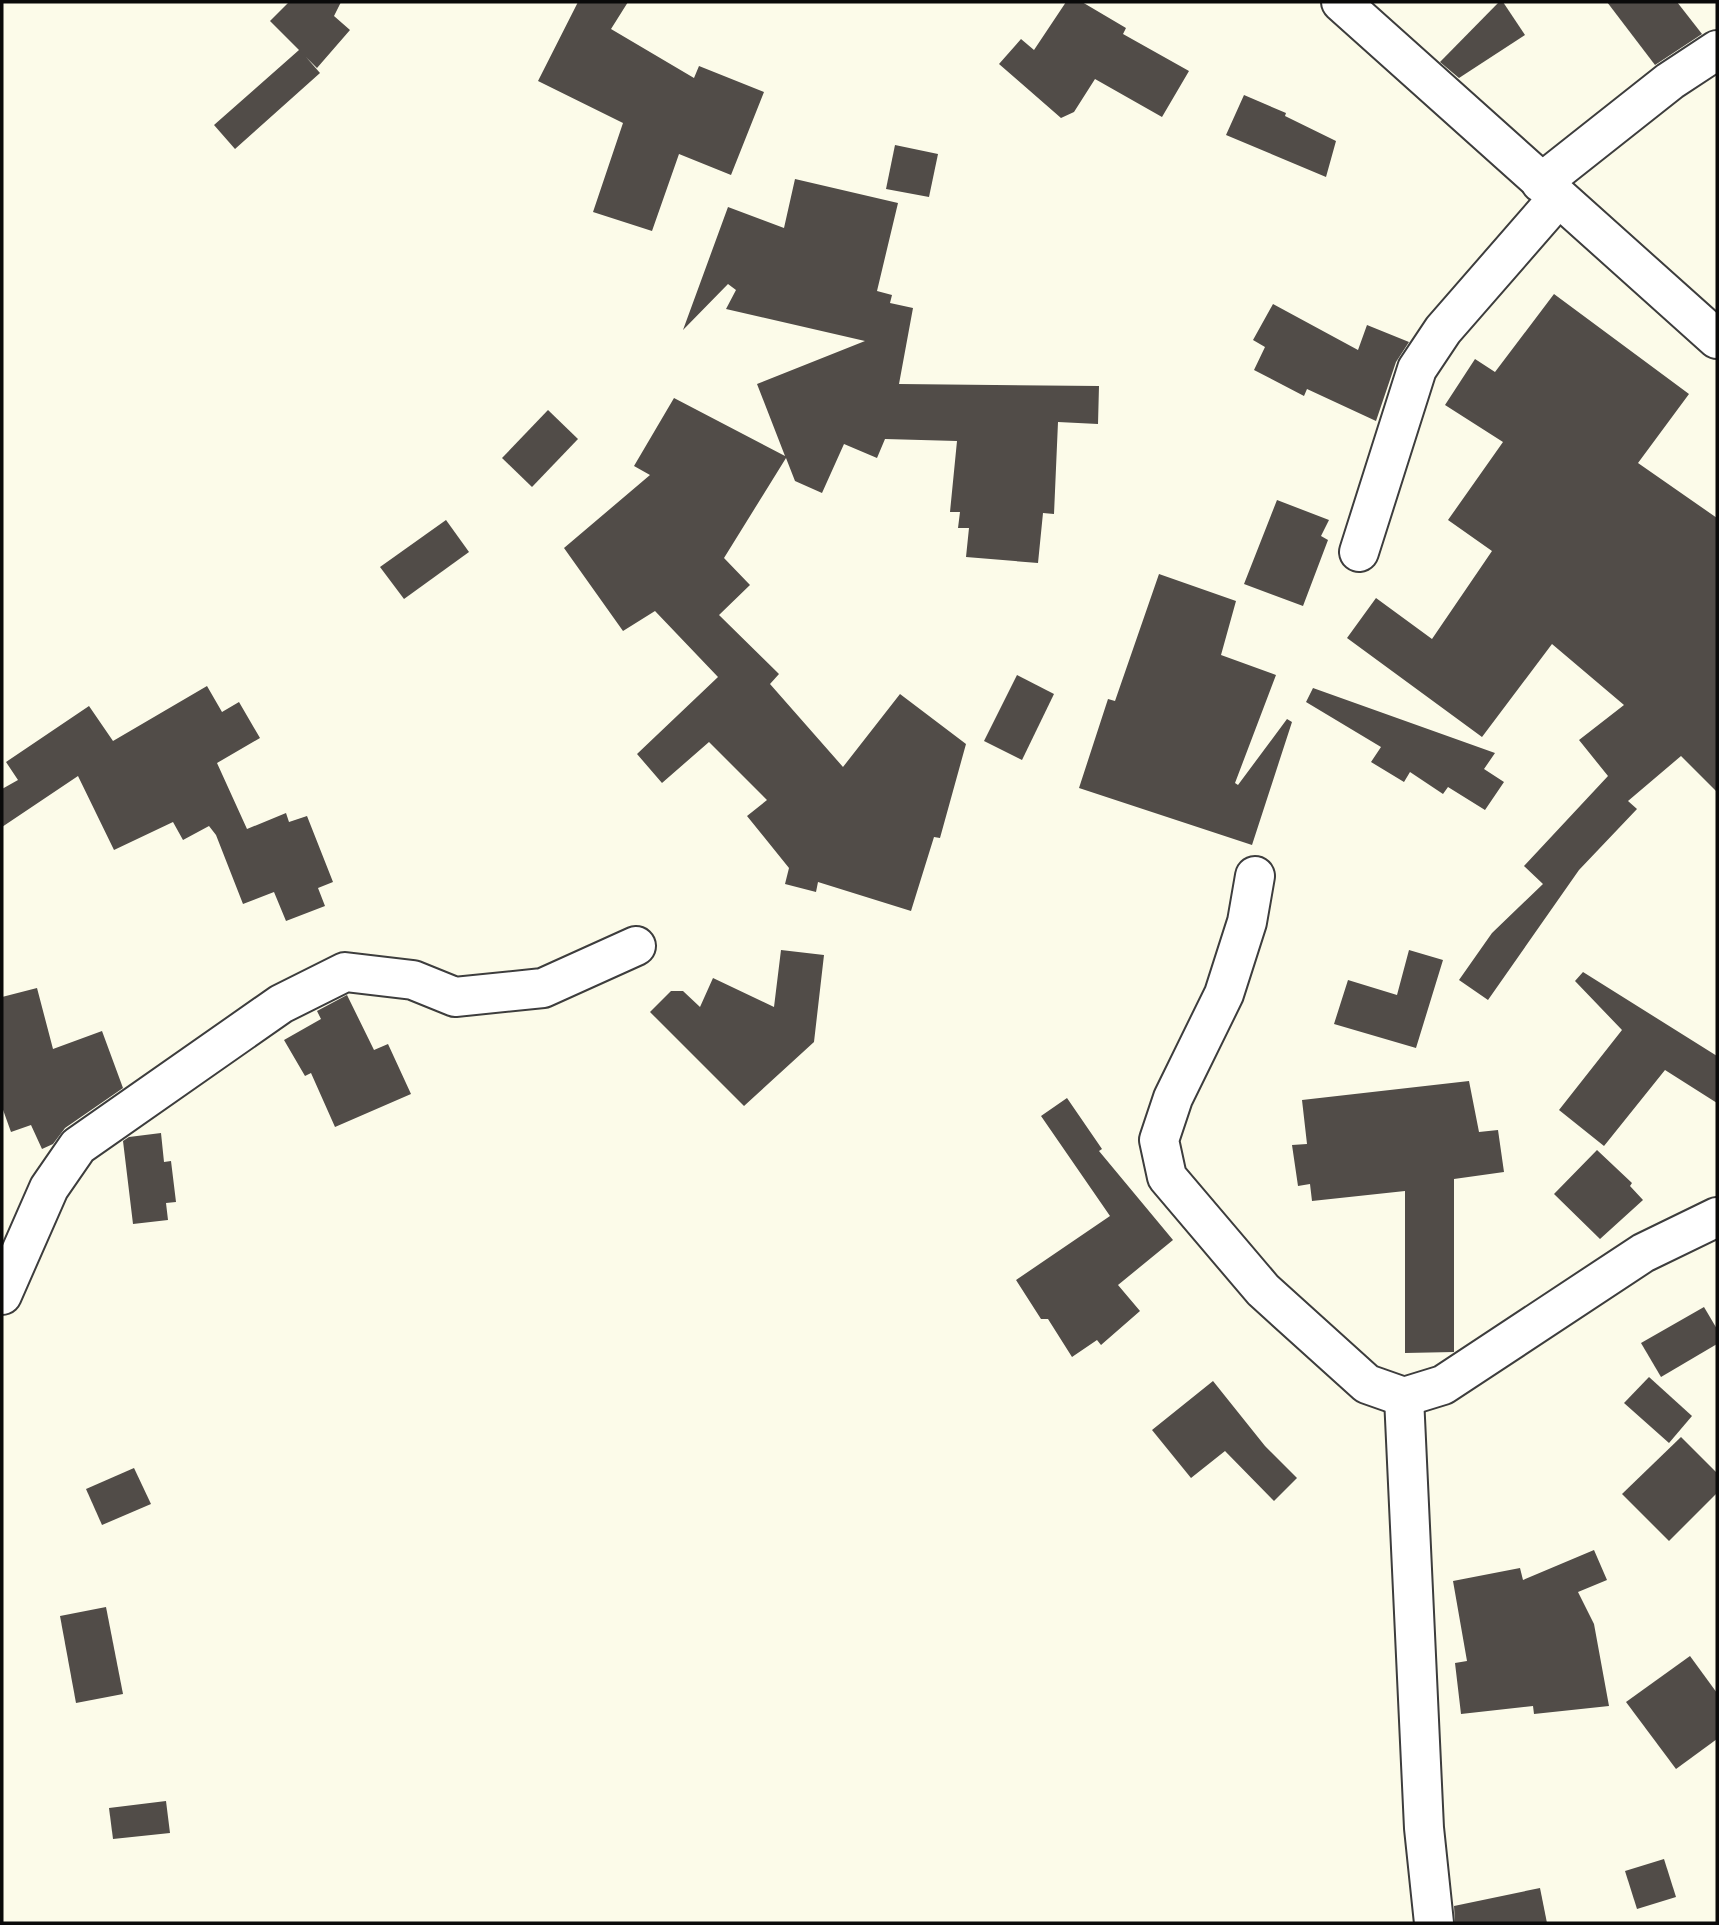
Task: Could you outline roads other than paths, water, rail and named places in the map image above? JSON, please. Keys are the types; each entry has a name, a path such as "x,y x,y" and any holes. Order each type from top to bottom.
{"street":[{"path":"1341,2 1717,339"},
{"path":"1359,552 1417,369 1443,330 1550,190 1670,81 1717,50"},
{"path":"1255,876 1247,922 1224,994 1173,1098 1158,1140 1167,1177 1263,1290 1367,1384 1404,1397 1443,1385 1643,1253 1717,1217"},
{"path":"2,1295 33,1218 49,1188 78,1146 281,1004 345,972 413,980 455,997 543,988 636,946"},
{"path":"1404,1397 1424,1828 1434,1923"}]}
